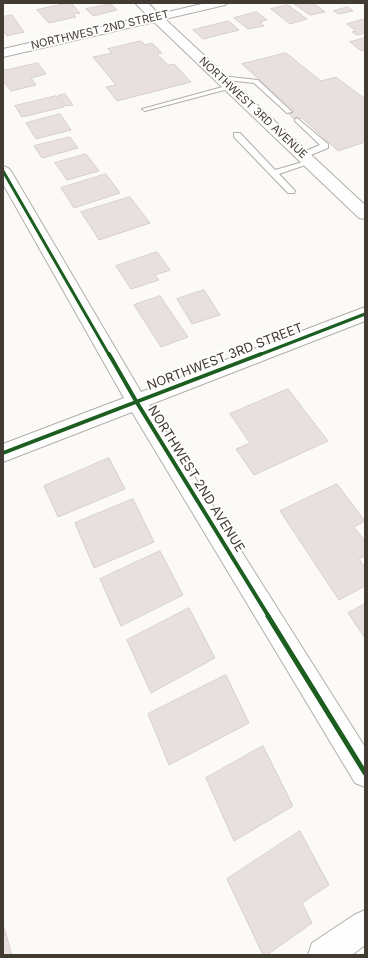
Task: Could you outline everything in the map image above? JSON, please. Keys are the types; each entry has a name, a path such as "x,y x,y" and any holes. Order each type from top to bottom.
{"street":[{"name":"NORTHWEST 3RD AVENUE","path":"141,3 365,214"},
{"name":"NORTHWEST 2ND STREET","path":"3,53 221,3"},
{"name":"NORTHWEST 2ND AVENUE","path":"3,171 136,401 365,773"},
{"name":"NORTHWEST 3RD STREET","path":"3,453 365,314"},
{"path":"324,955 365,926"}],"lane":[{"path":"145,109 226,82 256,81 289,112"},
{"path":"274,173 306,158 325,146 297,120"},
{"path":"237,135 291,191"}],"building":[{"path":"71,3 80,13 73,14 76,17 49,23 37,10"},
{"path":"293,3 313,3 325,12 310,15"},
{"path":"111,4 117,10 93,16 86,9"},
{"path":"288,5 307,19 290,24 271,9"},
{"path":"348,7 353,11 339,14 334,11"},
{"path":"257,12 267,20 260,22 264,26 248,29 234,18"},
{"path":"12,15 24,32 7,36 3,30 3,17"},
{"path":"365,19 365,33 357,35 352,32 356,31 347,24"},
{"path":"229,21 239,30 203,39 193,30"},
{"path":"365,38 365,50 361,51 350,42"},
{"path":"141,41 145,45 152,43 162,53 157,54 168,65 174,64 191,82 117,101 106,87 116,85 93,57 112,53 108,49"},
{"path":"286,53 321,81 336,77 365,99 365,142 338,151 302,118 295,120 287,112 294,111 242,64"},
{"path":"38,63 46,74 31,78 36,85 11,91 3,81 3,71"},
{"path":"65,94 73,105 65,106 58,96"},
{"path":"56,96 64,107 22,117 15,106"},
{"path":"60,114 71,130 36,139 26,123"},
{"path":"70,137 78,148 42,158 34,146"},
{"path":"86,154 99,171 67,180 55,163"},
{"path":"106,174 120,193 74,208 61,188"},
{"path":"130,197 150,223 99,240 81,212"},
{"path":"157,252 170,270 155,275 159,280 131,289 116,266"},
{"path":"204,290 220,315 192,324 177,299"},
{"path":"160,296 188,337 161,347 134,305"},
{"path":"288,389 328,441 254,475 236,449 250,443 230,414"},
{"path":"109,458 125,489 58,517 44,486"},
{"path":"337,484 365,521 354,527 365,541 365,556 359,559 365,568 365,586 339,600 280,511"},
{"path":"133,499 154,542 94,568 75,523"},
{"path":"160,551 183,595 121,626 100,579"},
{"path":"365,604 365,638 348,613"},
{"path":"189,608 215,658 151,693 127,640"},
{"path":"226,675 249,723 169,765 148,714"},
{"path":"263,746 293,806 234,841 206,778"},
{"path":"300,831 329,885 302,903 312,923 267,955 263,955 227,879"},
{"path":"3,924 12,955 3,955"}],"cycle path":[{"path":"3,171 136,401 365,773"},
{"path":"3,453 365,314"}]}
